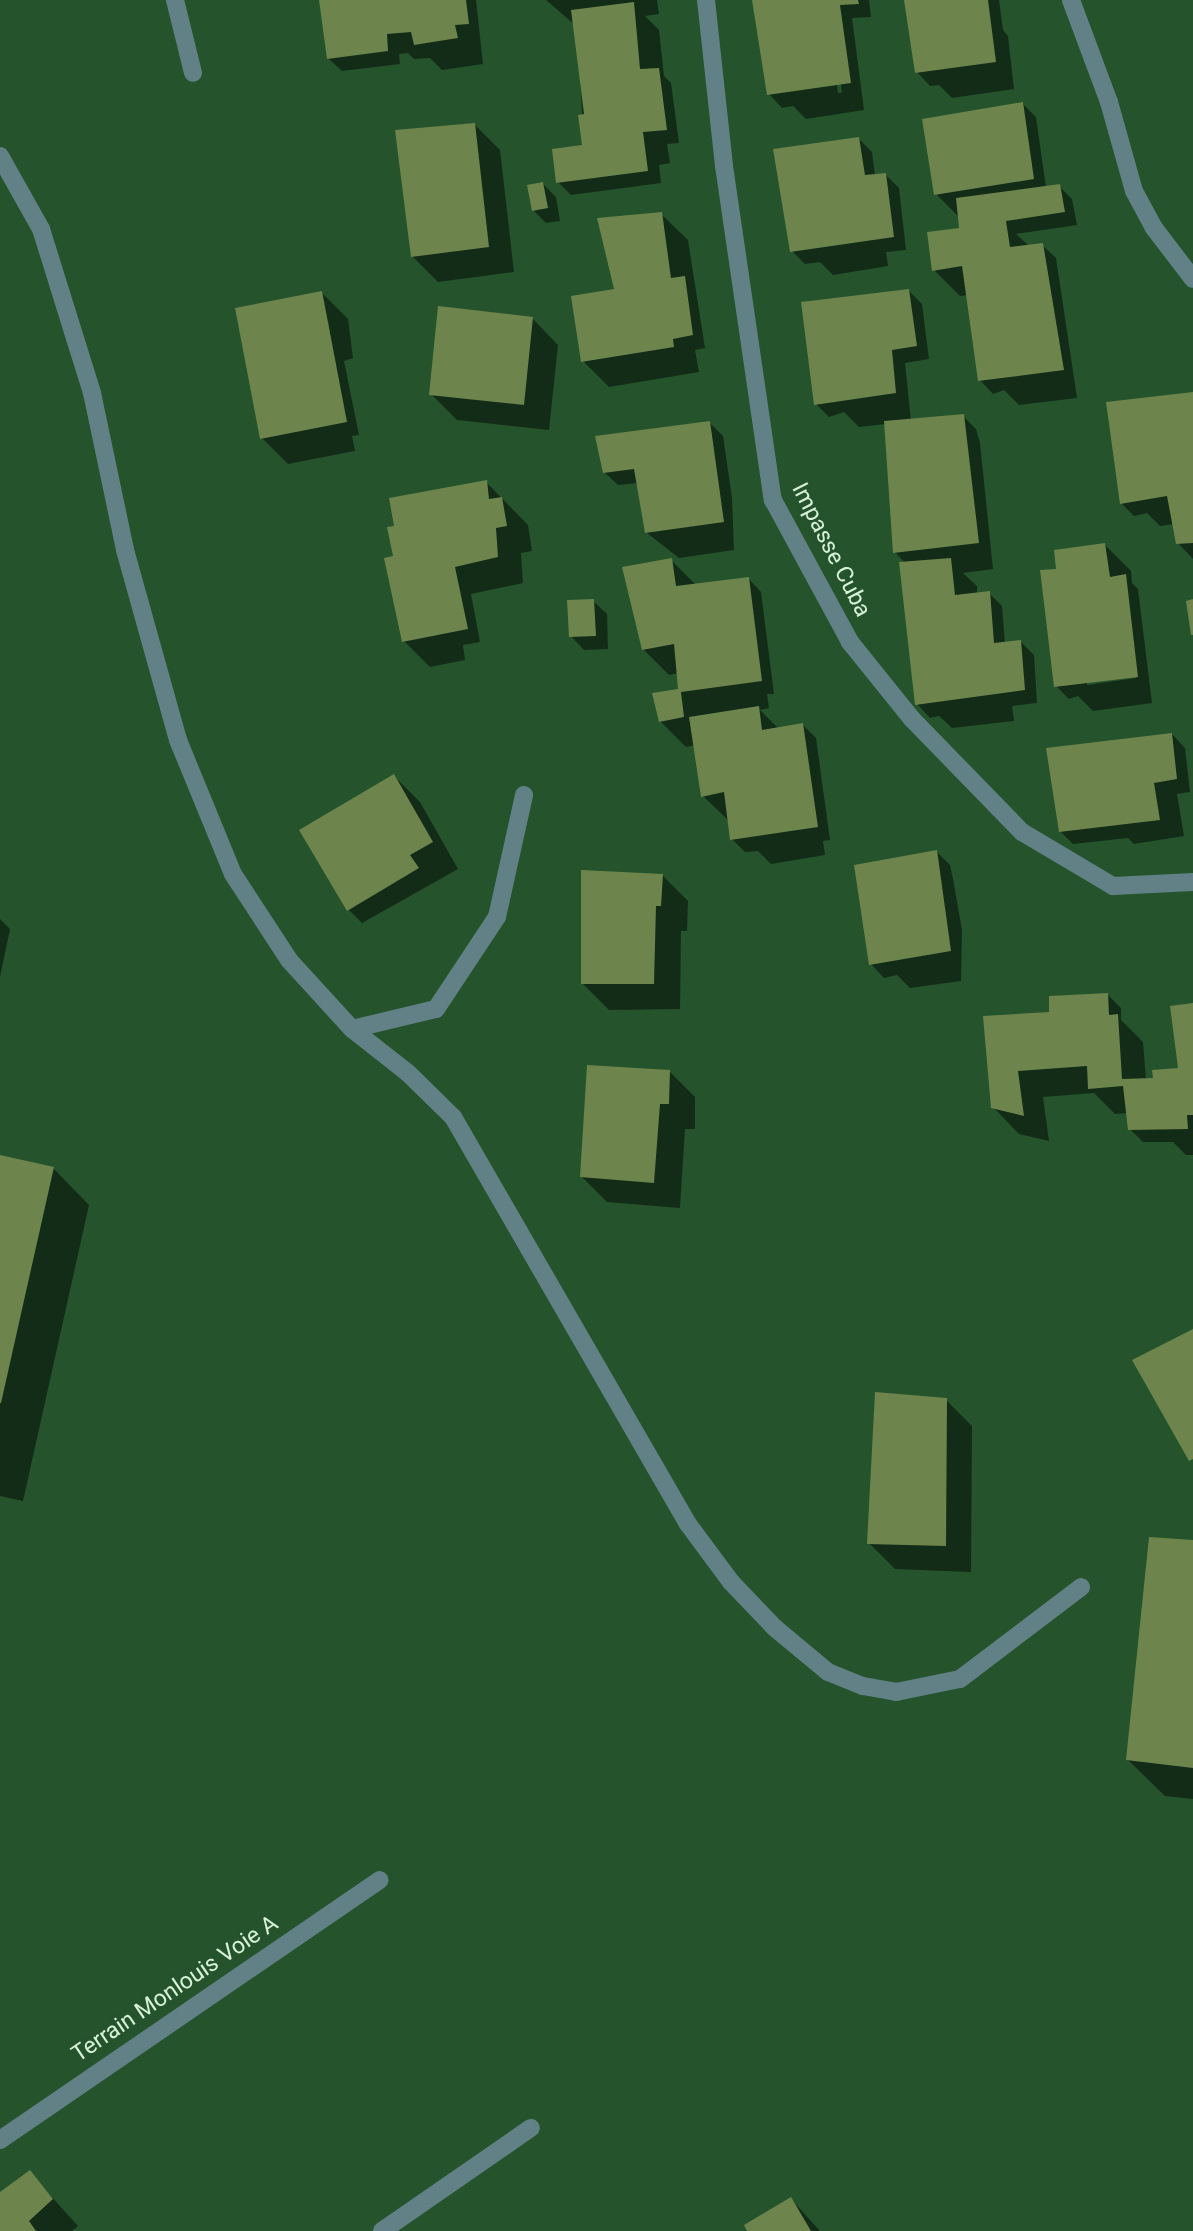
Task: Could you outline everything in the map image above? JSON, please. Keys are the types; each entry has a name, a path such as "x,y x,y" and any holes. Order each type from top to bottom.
{"street":[{"path":"174,0 193,73"},
{"name":"Impasse Cuba","path":"706,0 724,166 773,500 837,618 912,719 1023,832 1113,886 1193,882"},
{"path":"1071,0 1109,102 1134,191 1161,239 1193,279"},
{"path":"0,156 41,229 92,393 125,550 178,740 233,874 289,960 352,1029 408,1073 453,1117 688,1524 731,1582 775,1628 828,1672 863,1686 896,1692 960,1679 1081,1587"},
{"path":"352,1029 436,1009 497,917 524,796"},
{"name":"Terrain Monlouis Voie A","path":"0,2140 380,1880"},
{"path":"382,2231 531,2128"}],"building":[{"path":"319,0 466,0 469,24 455,25 458,38 414,45 411,32 387,34 388,51 327,59"},
{"path":"752,0 858,0 859,4 840,5 851,83 767,95"},
{"path":"904,0 988,0 996,62 915,73"},
{"path":"634,2 640,69 659,68 667,130 643,132 648,171 556,183 552,149 582,145 578,115 584,114 571,10"},
{"path":"1023,102 1034,179 934,195 922,119"},
{"path":"475,123 489,247 411,257 395,130"},
{"path":"859,137 865,175 886,173 894,237 790,252 773,149"},
{"path":"543,182 548,208 532,211 527,185"},
{"path":"1060,184 1065,212 1006,221 1010,247 1043,243 1064,370 978,381 962,266 932,271 927,232 959,228 956,198"},
{"path":"662,212 671,278 685,276 693,335 673,339 674,347 581,362 571,296 614,289 597,218"},
{"path":"909,289 917,346 892,350 896,393 814,405 801,302"},
{"path":"322,291 347,422 260,439 235,308"},
{"path":"438,306 533,317 524,405 429,395"},
{"path":"1193,392 1193,543 1176,544 1167,496 1120,504 1106,402"},
{"path":"964,414 979,543 893,553 884,421"},
{"path":"710,421 724,522 645,533 634,469 603,473 595,436"},
{"path":"487,480 489,499 502,497 507,526 496,528 498,557 455,567 468,629 402,642 384,558 393,556 387,527 394,526 389,498"},
{"path":"1105,543 1110,577 1126,574 1138,677 1054,687 1040,570 1056,569 1054,550"},
{"path":"672,558 676,586 749,577 762,681 681,692 684,717 659,722 652,693 678,689 674,644 642,650 622,567"},
{"path":"951,558 955,595 990,591 994,643 1021,640 1025,690 915,705 899,562"},
{"path":"594,599 596,636 569,637 567,600"},
{"path":"1193,599 1193,635 1191,635 1186,601"},
{"path":"759,706 762,730 803,723 818,827 730,840 724,792 701,797 689,717"},
{"path":"1172,733 1177,779 1154,783 1160,820 1059,832 1046,748"},
{"path":"394,774 433,842 410,855 419,868 347,911 299,830"},
{"path":"937,850 951,951 869,965 854,865"},
{"path":"581,870 663,874 661,906 656,906 654,984 581,984"},
{"path":"1108,993 1109,1015 1118,1014 1122,1079 1153,1078 1152,1070 1178,1068 1170,1006 1193,1003 1193,1115 1187,1115 1188,1129 1128,1130 1123,1086 1088,1089 1087,1066 1018,1071 1024,1116 991,1108 983,1016 1049,1012 1049,996"},
{"path":"587,1065 670,1070 669,1104 660,1104 654,1183 580,1177"},
{"path":"0,1155 54,1167 1,1403 0,1403"},
{"path":"1193,1329 1193,1459 1189,1461 1132,1360"},
{"path":"875,1392 947,1398 946,1546 867,1544"},
{"path":"1149,1537 1193,1540 1193,1768 1126,1760"},
{"path":"30,2170 53,2199 29,2221 36,2231 0,2231 0,2192"},
{"path":"791,2197 811,2231 747,2231 744,2225"}]}
